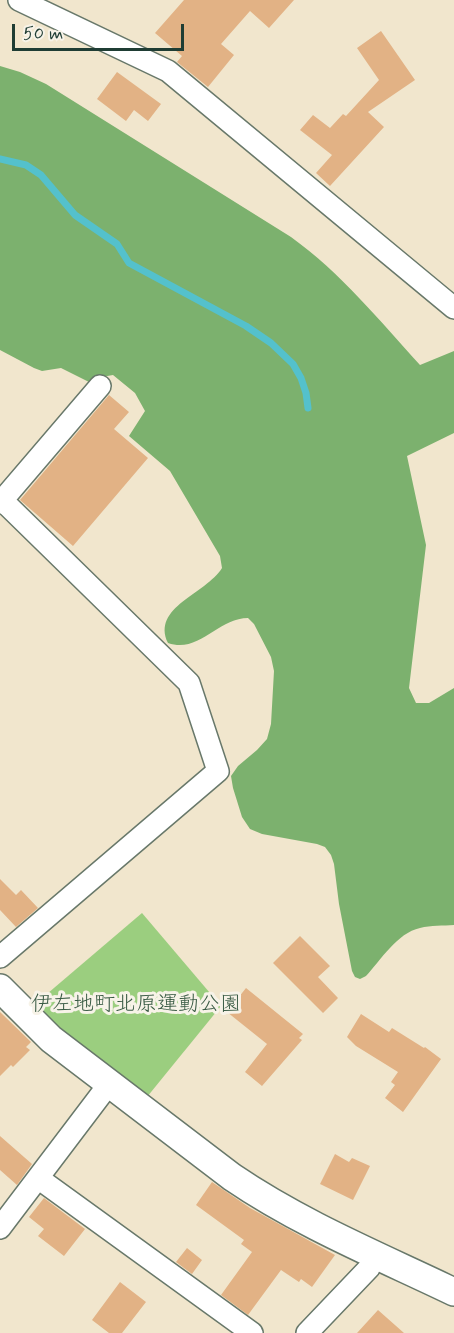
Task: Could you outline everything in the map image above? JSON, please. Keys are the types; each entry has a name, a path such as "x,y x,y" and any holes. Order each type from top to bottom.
{"street":[{"path":"19,0 168,71 454,308"},
{"path":"0,957 218,771 189,683 1,501 100,386"},
{"path":"0,988 51,1039 261,1197 454,1292"},
{"path":"0,1228 110,1084"},
{"path":"38,1178 252,1333"},
{"path":"308,1333 369,1268 375,1254"}],"green space":[{"path":"0,66 46,84 291,237 343,281 420,365 454,351 454,433 407,456 426,545 409,688 416,703 429,703 454,688 454,925 428,926 404,935 366,976 360,979 355,977 352,971 331,855 325,847 317,844 262,834 250,829 242,817 233,788 231,776 238,766 267,739 271,724 274,671 271,657 254,624 248,618 237,620 189,644 168,643 165,631 167,620 173,610 204,586 222,568 220,556 170,471 129,436 145,411 135,393 113,375 96,378 89,382 61,368 42,371 0,350"},
{"name":"伊左地町北原運動公園","path":"142,913 221,1006 147,1097 58,1030 34,1005"}],"building":[{"path":"184,0 294,0 269,28 250,11 221,44 234,55 208,87 177,62 182,56 155,33"},
{"path":"381,31 415,80 368,112 384,127 330,186 316,173 332,155 300,130 313,115 330,128 343,114 346,116 379,80 357,48"},
{"path":"117,72 161,104 148,121 134,110 126,121 97,99"},
{"path":"109,395 129,412 114,429 148,458 73,546 20,500"},
{"path":"0,879 16,895 21,890 38,908 16,927 0,910"},
{"path":"300,936 330,966 318,977 338,998 323,1013 273,963"},
{"path":"246,988 303,1034 299,1038 302,1040 262,1086 245,1072 267,1044 227,1012"},
{"path":"0,1012 31,1042 26,1047 30,1050 0,1076"},
{"path":"361,1014 389,1032 392,1028 441,1059 403,1112 385,1098 395,1085 391,1082 398,1072 356,1046 347,1037"},
{"path":"0,1136 32,1164 17,1185 0,1170"},
{"path":"335,1154 349,1162 352,1158 370,1166 353,1200 320,1184"},
{"path":"212,1182 250,1208 335,1255 312,1287 301,1279 299,1282 281,1270 248,1315 221,1295 252,1252 241,1244 244,1240 196,1205"},
{"path":"44,1198 85,1229 64,1256 38,1236 44,1229 29,1217"},
{"path":"187,1248 202,1260 192,1274 176,1262"},
{"path":"120,1282 146,1302 122,1333 109,1333 92,1320"},
{"path":"378,1310 404,1333 357,1333"}],"waterway":[{"path":"0,159 26,165 41,175 75,215 117,244 129,263 246,326 271,343 293,364 301,378 308,408"}]}
